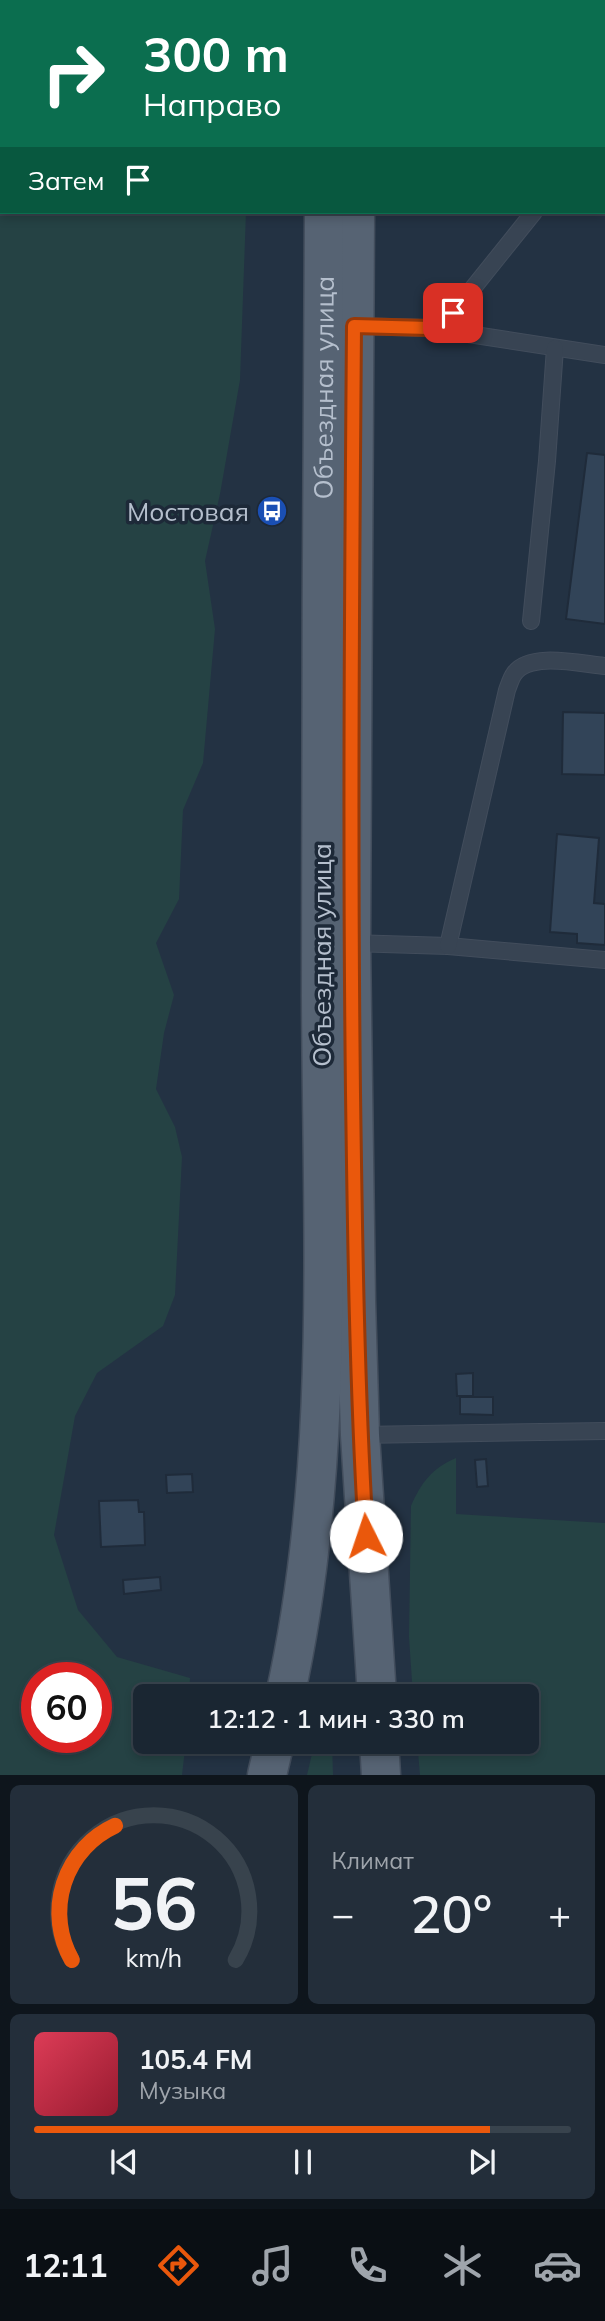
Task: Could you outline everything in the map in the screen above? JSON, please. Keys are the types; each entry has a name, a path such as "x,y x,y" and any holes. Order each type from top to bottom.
{"main road":[{"name":"Объездная улица","path":"324,214 339,326"},
{"name":"Объездная улица","path":"287,1684 305,1579 320,1410 336,943 339,326 355,214"},
{"name":"Объездная улица","path":"336,943 356,1301 360,1435 376,1684"},
{"path":"267,1775 272,1754"},
{"path":"380,1754 381,1775"}],"lane":[{"path":"429,328 453,313 532,214"},
{"path":"339,326 429,328 605,355"},
{"path":"531,621 555,348"},
{"path":"448,946 507,690 514,673 524,664 537,660 605,666"},
{"path":"336,943 448,946 605,960"},
{"path":"360,1435 605,1432"}],"green space":[{"path":"0,214 246,214 240,380 205,561 215,629 203,763 183,810 179,899 156,943 174,995 164,1033 156,1089 175,1127 182,1157 175,1295 163,1326 97,1373 75,1416 54,1535 78,1610 117,1657 190,1678 190,1684 133,1684 133,1754 184,1754 182,1775 0,1775"},
{"path":"456,1458 456,1514 605,1523 605,1775 420,1775 418,1754 539,1754 539,1684 412,1684 409,1637 411,1506 428,1477 440,1466"},
{"path":"312,1754 332,1754 333,1775 307,1775"}],"building":[{"path":"587,453 605,455 605,624 566,619"},
{"path":"563,712 605,713 605,775 562,774"},
{"path":"557,834 599,838 594,903 605,904 605,945 577,943 577,934 550,932"},
{"path":"473,1373 473,1396 457,1396 456,1374"},
{"path":"460,1397 493,1397 493,1415 460,1414"},
{"path":"486,1459 488,1486 477,1487 475,1460"},
{"path":"192,1474 193,1492 167,1493 166,1475"},
{"path":"138,1500 139,1512 144,1512 145,1545 101,1547 99,1501"},
{"path":"160,1577 161,1590 124,1594 123,1580"}],"place":[{"name":"Мостовая","path":"272,511"}],"route":[{"path":"366,1536 356,1301 351,943 354,326 429,328 453,313"}]}
